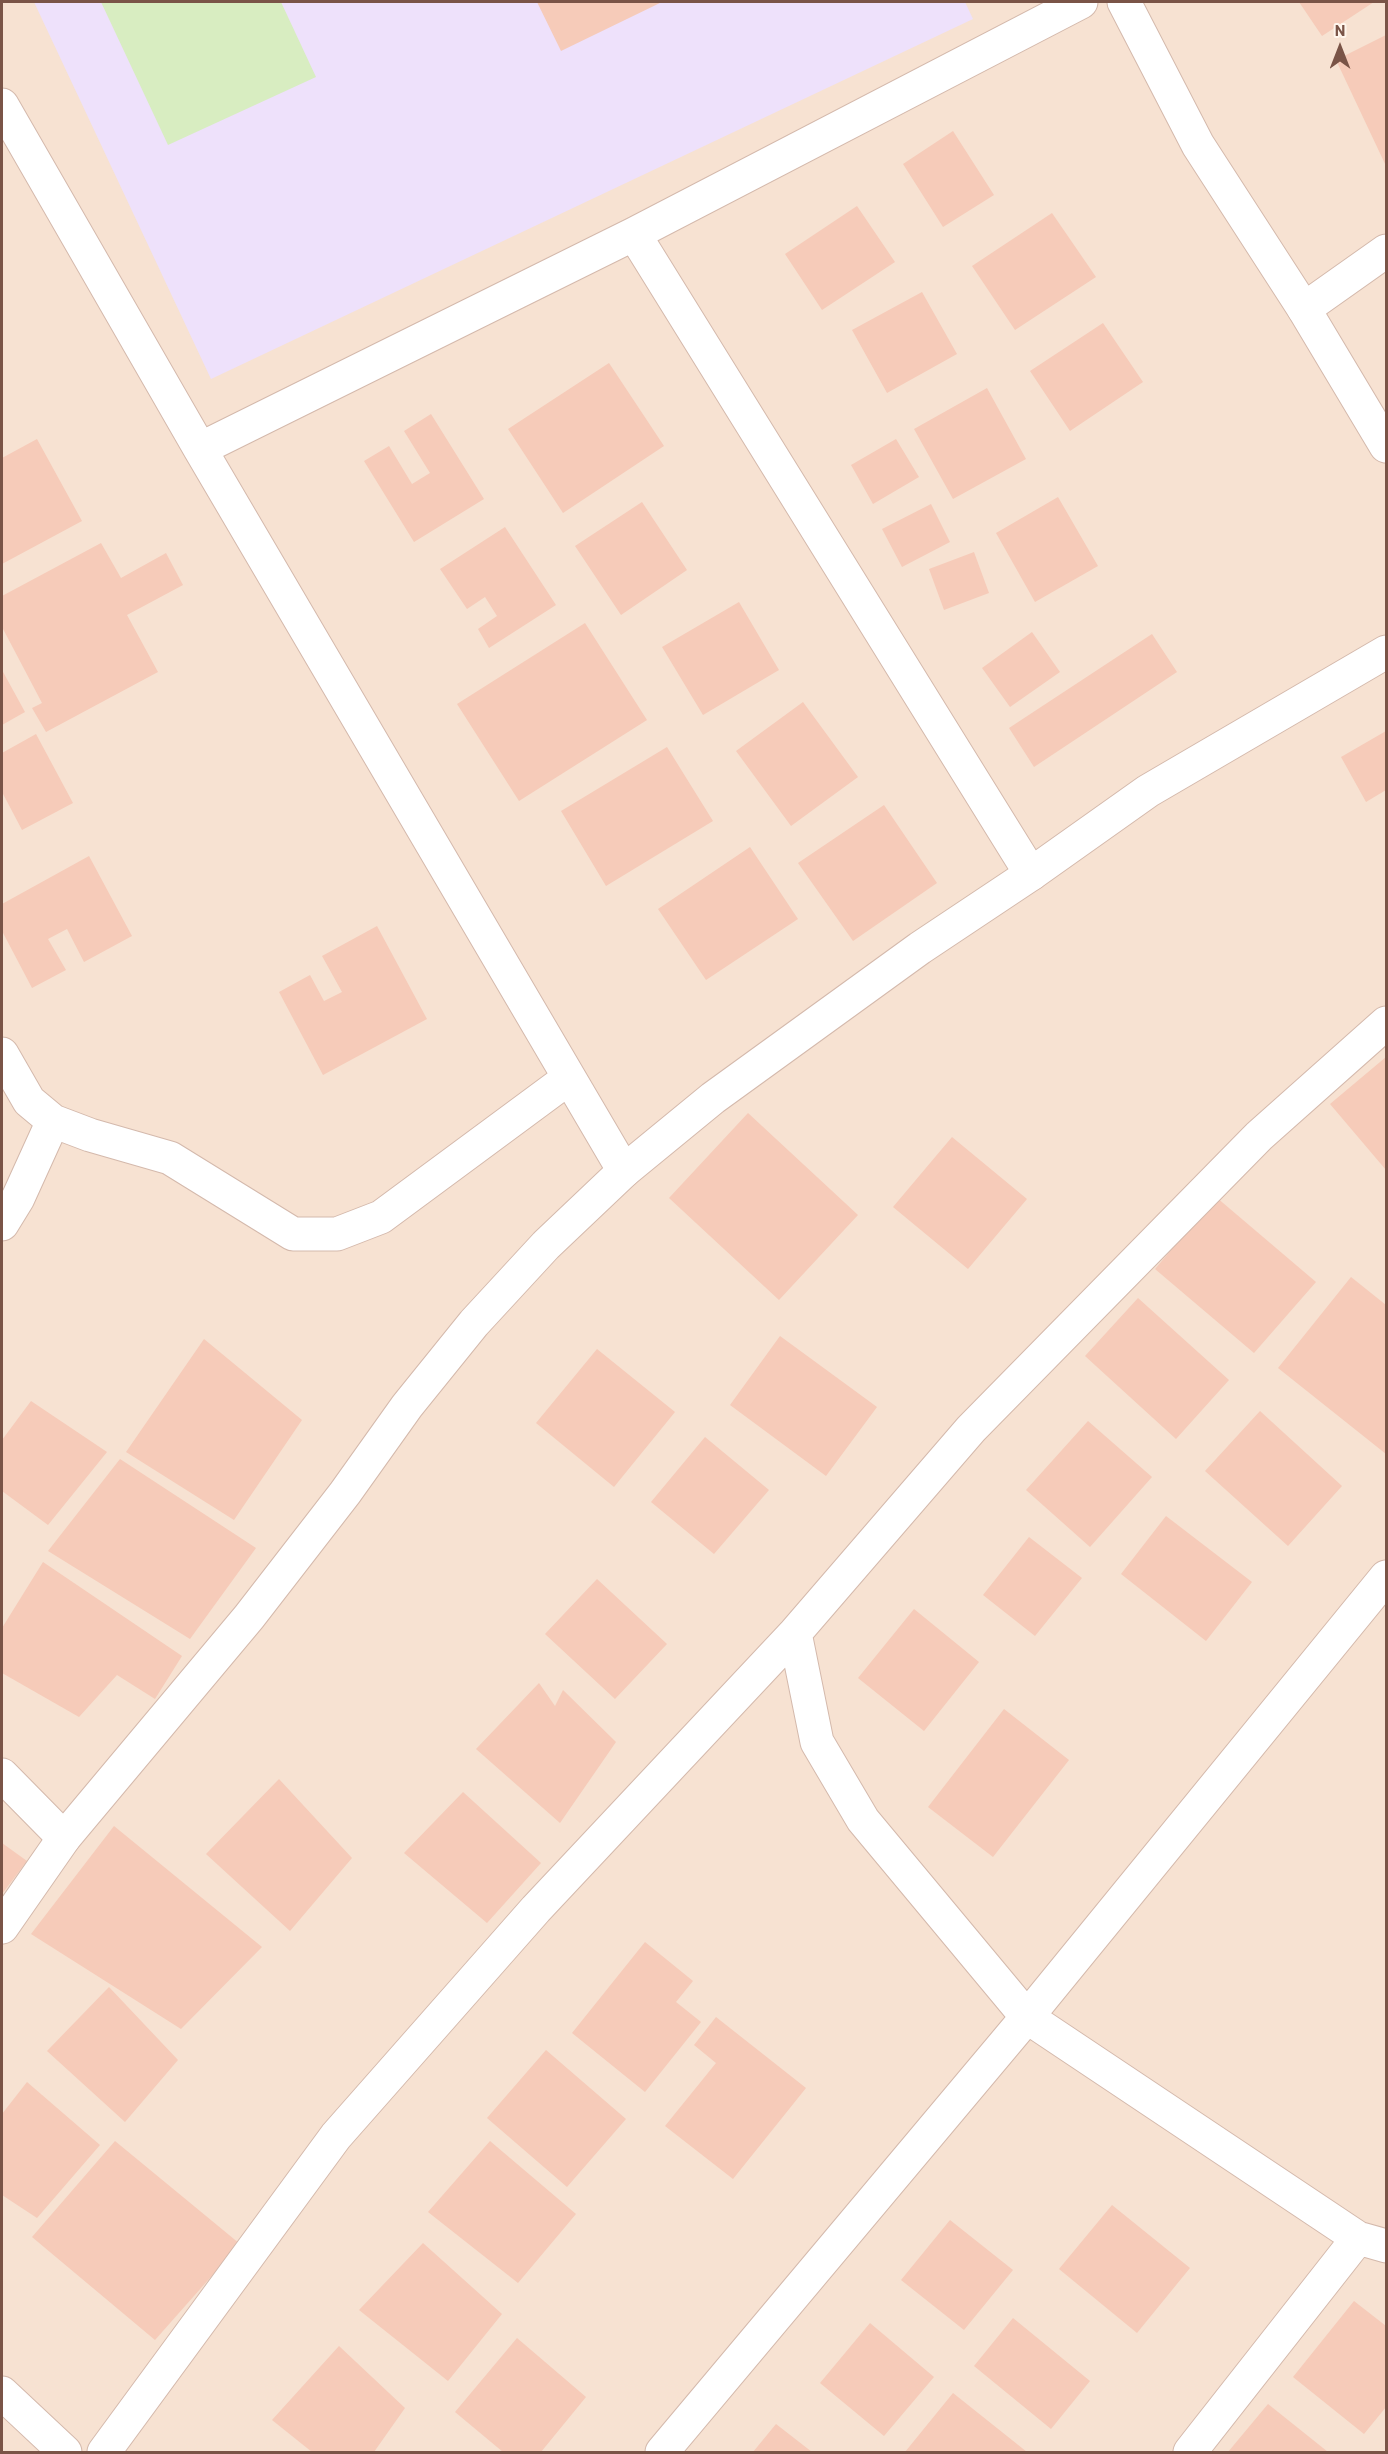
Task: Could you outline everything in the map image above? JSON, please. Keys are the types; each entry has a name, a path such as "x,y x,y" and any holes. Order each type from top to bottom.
{"street":[{"path":"200,449 634,234 1081,2"},
{"path":"1124,2 1198,145 1304,309 1386,446"},
{"path":"2,105 200,449 624,1172"},
{"path":"634,234 1031,874"},
{"path":"1304,309 1386,251"},
{"path":"2,1927 64,1838 249,1617 345,1493 407,1406 474,1323 546,1245 624,1172 722,1091 920,948 1031,874 1148,791 1386,652"},
{"path":"104,2452 336,2136 536,1909 795,1633 971,1429 1259,1136 1386,1023"},
{"path":"2,1054 29,1101 52,1121 90,1135 170,1158 293,1234 337,1234 381,1217 569,1078"},
{"path":"2,1224 18,1198 52,1121"},
{"path":"662,2452 1027,2017 1386,1577"},
{"path":"795,1633 817,1742 863,1820 1027,2017 1372,2242 1190,2452"},
{"path":"2,1775 64,1838"},
{"path":"2,2392 65,2452"}],"shaded area":[{"path":"2,2 1386,2 1386,2452 2,2452"},
{"path":"34,2 965,2 973,19 211,379"}],"green space":[{"path":"101,2 281,2 316,77 168,145"}],"building":[{"path":"537,2 662,2 561,51"},
{"path":"1299,2 1374,2 1322,36"},
{"path":"1386,35 1386,166 1336,60"},
{"path":"953,131 994,195 943,227 903,164"},
{"path":"857,206 895,262 822,310 785,254"},
{"path":"1052,213 1096,277 1015,330 972,266"},
{"path":"922,292 957,354 887,393 852,330"},
{"path":"1103,323 1143,382 1070,431 1030,371"},
{"path":"609,363 664,446 563,513 508,429"},
{"path":"987,388 1026,459 953,499 914,429"},
{"path":"431,414 484,499 414,542 364,461 389,446 412,484 430,473 404,431"},
{"path":"37,439 82,521 2,564 2,458"},
{"path":"896,439 919,477 873,504 851,465"},
{"path":"1058,497 1098,566 1035,602 996,533"},
{"path":"642,502 687,570 621,615 575,546"},
{"path":"931,504 950,542 902,567 882,529"},
{"path":"505,527 556,605 489,648 478,629 497,616 485,597 467,609 440,569"},
{"path":"101,543 121,578 166,553 183,585 127,615 158,672 46,732 32,708 42,703 2,627 2,596"},
{"path":"974,552 989,593 944,610 929,569"},
{"path":"739,602 779,670 703,715 662,647"},
{"path":"585,623 647,720 519,801 457,704"},
{"path":"1032,632 1060,672 1010,707 982,668"},
{"path":"1152,634 1177,672 1034,767 1009,728"},
{"path":"2,670 25,712 2,725"},
{"path":"803,702 858,777 791,826 736,751"},
{"path":"1386,731 1386,790 1366,802 1341,757"},
{"path":"36,734 73,803 22,830 2,792 2,753"},
{"path":"667,747 713,821 606,886 561,811"},
{"path":"884,805 937,883 853,941 798,863"},
{"path":"750,847 798,919 706,980 658,909"},
{"path":"89,856 132,936 84,962 67,929 48,939 66,970 32,988 2,931 2,904"},
{"path":"377,926 427,1019 323,1075 279,992 310,975 324,1001 342,992 322,956"},
{"path":"1386,1057 1386,1170 1330,1104"},
{"path":"748,1113 858,1215 779,1300 669,1198"},
{"path":"952,1137 1027,1199 968,1269 893,1207"},
{"path":"1216,1197 1316,1282 1254,1353 1155,1269"},
{"path":"1351,1277 1386,1305 1386,1454 1278,1368"},
{"path":"1138,1298 1229,1380 1176,1439 1085,1356"},
{"path":"780,1336 877,1407 826,1476 730,1405"},
{"path":"204,1339 302,1420 234,1520 126,1452"},
{"path":"597,1349 675,1412 614,1487 536,1423"},
{"path":"31,1401 107,1452 48,1525 2,1491 2,1440"},
{"path":"1260,1411 1342,1486 1288,1546 1205,1471"},
{"path":"1088,1421 1152,1477 1090,1547 1026,1490"},
{"path":"705,1437 769,1490 714,1554 651,1502"},
{"path":"120,1459 256,1548 190,1639 48,1551"},
{"path":"1166,1516 1252,1582 1206,1641 1121,1574"},
{"path":"1029,1537 1082,1578 1035,1636 983,1595"},
{"path":"43,1562 182,1656 155,1699 117,1675 79,1717 2,1673 2,1628"},
{"path":"597,1579 667,1644 615,1699 545,1634"},
{"path":"914,1609 979,1662 924,1731 858,1678"},
{"path":"539,1683 555,1706 563,1690 616,1742 560,1823 476,1749"},
{"path":"1004,1709 1069,1760 993,1857 928,1807"},
{"path":"279,1779 352,1858 290,1931 206,1854"},
{"path":"463,1792 541,1863 487,1923 404,1853"},
{"path":"114,1826 262,1947 181,2029 31,1934"},
{"path":"2,1843 27,1861 2,1894"},
{"path":"645,1942 693,1981 676,2002 701,2022 645,2092 572,2033"},
{"path":"109,1987 178,2060 125,2122 47,2051"},
{"path":"716,2017 806,2088 733,2179 665,2126 716,2063 694,2045"},
{"path":"546,2050 626,2119 567,2187 487,2118"},
{"path":"27,2082 100,2145 37,2218 2,2195 2,2114"},
{"path":"115,2141 240,2244 155,2340 32,2237"},
{"path":"490,2141 576,2214 518,2283 428,2212"},
{"path":"1112,2205 1190,2268 1137,2333 1059,2269"},
{"path":"950,2220 1013,2270 964,2330 901,2280"},
{"path":"423,2243 502,2314 448,2381 359,2310"},
{"path":"1354,2301 1386,2326 1386,2407 1364,2434 1293,2377"},
{"path":"1013,2318 1090,2381 1051,2429 974,2366"},
{"path":"870,2323 934,2377 884,2436 820,2383"},
{"path":"517,2338 586,2397 541,2452 503,2452 455,2412"},
{"path":"339,2346 405,2408 374,2452 312,2452 272,2420"},
{"path":"953,2393 1027,2452 905,2452"},
{"path":"1268,2404 1328,2452 1228,2452"},
{"path":"776,2424 812,2452 753,2452"}]}
